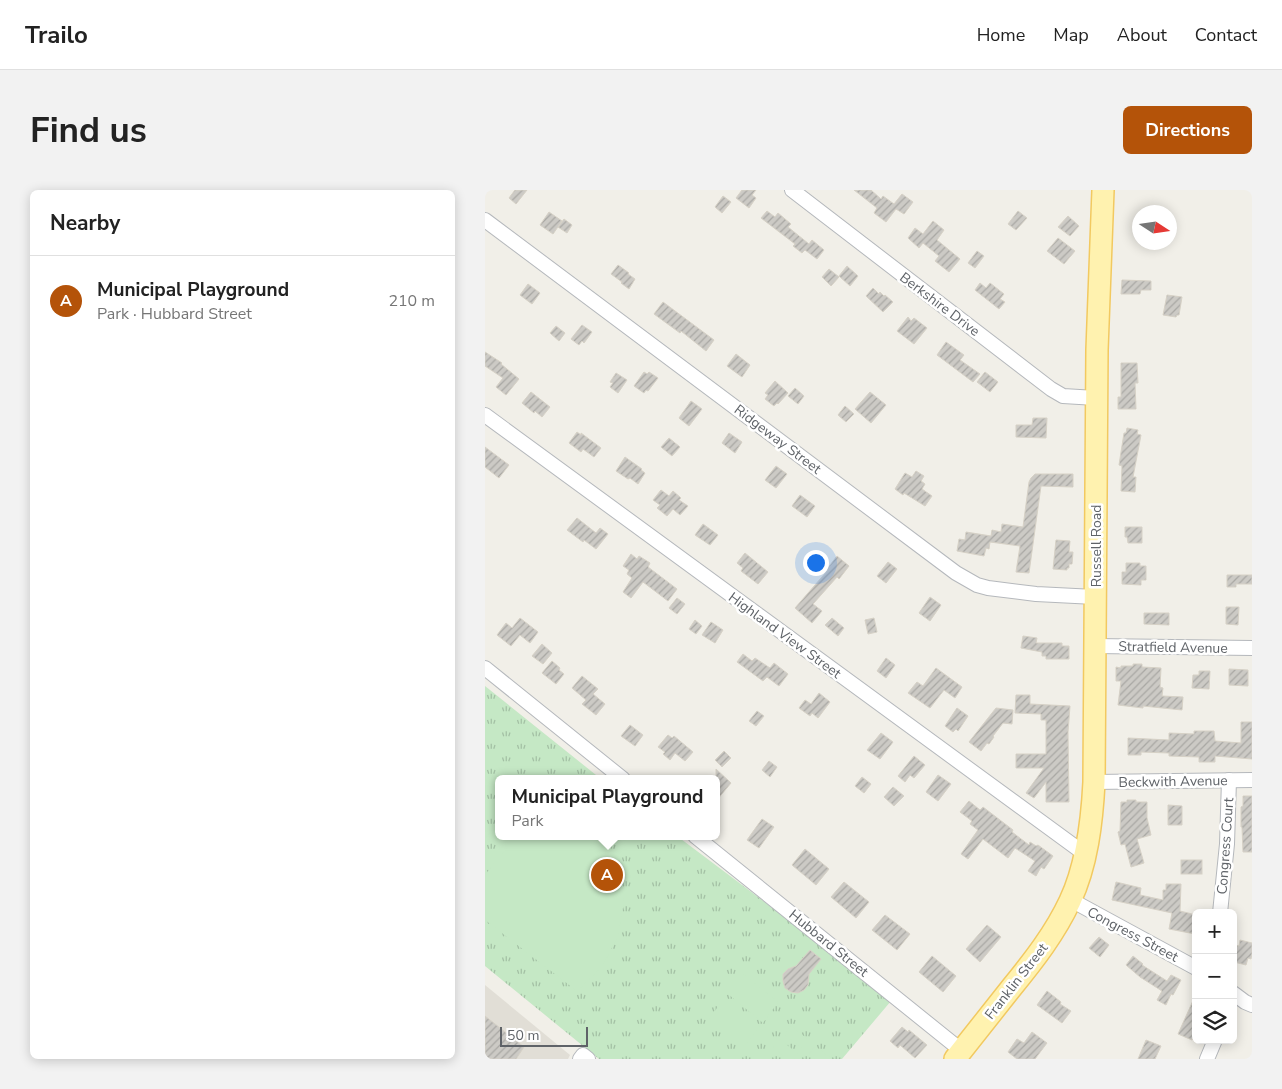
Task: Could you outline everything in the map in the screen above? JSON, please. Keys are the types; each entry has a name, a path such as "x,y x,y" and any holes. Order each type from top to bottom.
{"main road":[{"name":"Russell Road","path":"1071,900 1085,854 1091,819 1094,782 1098,193"},
{"name":"Franklin Street","path":"959,1055 1047,942 1071,900"}],"street":[{"name":"Berkshire Drive","path":"792,190 1051,389 1063,396 1096,398"},
{"name":"Ridgeway Street","path":"485,220 957,573 977,585 988,588 1039,595 1095,596"},
{"name":"Highland View Street","path":"485,415 1085,854"},
{"name":"Stratfield Avenue","path":"1095,646 1252,648"},
{"path":"485,668 618,775"},
{"name":"Congress Court","path":"1220,909 1227,844 1229,780"},
{"name":"Beckwith Avenue","path":"1094,782 1252,780"},
{"name":"Hubbard Street","path":"700,840 959,1055"},
{"name":"Congress Street","path":"1071,900 1192,966"},
{"path":"1237,997 1252,1005"},
{"path":"1207,1059 1213,1044"}],"shaded area":[{"path":"485,985 570,1055 568,1059 485,1059"}],"green space":[{"path":"485,686 596,775 495,775 495,840 682,840 838,957 891,1001 842,1059 599,1059 485,966"},
{"path":"513,840 607,840 620,867 624,902 618,936 602,967 577,991 485,920 485,875"},
{"path":"742,973 778,1002 763,1023 728,994"},
{"path":"725,997 760,1026 745,1046 709,1019"},
{"path":"791,1026 809,1040 803,1049 784,1034"},
{"path":"780,1039 798,1054 794,1059 788,1059 773,1048"},
{"path":"815,1046 832,1059 815,1059 809,1054"}],"building":[{"path":"515,190 527,190 516,204 509,198"},
{"path":"742,190 756,190 752,195 756,198 749,208 736,198"},
{"path":"854,190 871,190 881,199 883,196 894,204 902,194 913,202 904,214 896,209 886,222 874,213 877,208"},
{"path":"723,196 731,202 722,213 715,207"},
{"path":"767,211 775,217 778,213 791,224 788,227 809,244 812,240 824,250 817,259 805,250 802,253 793,246 795,244 761,218"},
{"path":"1018,211 1027,218 1016,230 1008,224"},
{"path":"549,212 562,221 553,234 540,225"},
{"path":"1068,216 1079,226 1070,236 1058,227"},
{"path":"564,219 572,225 567,233 558,227"},
{"path":"933,221 944,230 937,240 960,259 949,272 935,261 939,256 923,243 919,248 908,238 915,228 923,234"},
{"path":"1058,238 1075,251 1064,264 1047,251"},
{"path":"977,251 984,256 975,268 968,263"},
{"path":"618,265 635,279 629,289 611,274"},
{"path":"847,266 858,276 850,286 839,276"},
{"path":"829,269 839,277 831,286 822,277"},
{"path":"1122,280 1151,281 1151,290 1141,290 1140,294 1121,294"},
{"path":"980,283 986,288 990,283 1004,294 1000,299 1005,302 999,309 975,290"},
{"path":"528,284 540,293 532,304 520,295"},
{"path":"873,288 893,302 883,312 866,296"},
{"path":"1167,295 1182,297 1179,315 1176,317 1163,315"},
{"path":"663,302 714,340 706,351 681,331 680,333 654,314"},
{"path":"908,317 911,321 914,318 927,328 914,344 897,331"},
{"path":"582,325 592,332 584,343 582,341 579,345 571,339"},
{"path":"556,326 565,333 559,341 550,333"},
{"path":"946,342 964,355 960,360 980,374 973,382 937,355"},
{"path":"485,352 502,363 519,379 506,395 496,387 503,378 485,366"},
{"path":"736,354 750,365 742,377 727,366"},
{"path":"1121,363 1137,363 1138,383 1135,383 1136,409 1118,409 1118,397 1121,397"},
{"path":"644,372 647,374 649,372 658,378 648,391 646,390 644,393 634,386"},
{"path":"985,372 998,382 990,392 977,382"},
{"path":"616,373 627,380 618,393 610,387 613,383 610,382"},
{"path":"775,381 788,393 774,406 765,399 768,395 765,393"},
{"path":"795,388 804,396 798,404 788,396"},
{"path":"531,392 550,407 542,417 522,403"},
{"path":"870,392 886,405 871,423 855,409"},
{"path":"691,401 702,409 689,426 679,418"},
{"path":"845,406 854,414 846,422 838,415"},
{"path":"1033,418 1047,418 1046,438 1016,437 1016,425 1032,425"},
{"path":"1127,428 1138,430 1137,434 1141,435 1133,477 1136,477 1135,492 1121,491 1122,466 1119,465 1124,433 1126,433"},
{"path":"577,432 601,448 594,457 583,449 581,452 569,443"},
{"path":"729,433 742,442 735,453 722,443"},
{"path":"669,438 680,447 672,456 661,447"},
{"path":"485,447 509,465 499,478 485,467"},
{"path":"625,457 645,473 638,484 616,471"},
{"path":"776,466 787,474 776,488 765,480"},
{"path":"916,471 924,476 921,481 925,484 922,489 932,496 925,506 895,489 905,473 912,477"},
{"path":"1035,474 1073,474 1073,487 1041,486 1029,573 1016,572 1020,546 990,542 989,549 986,548 984,556 957,551 959,539 965,540 966,532 991,536 992,530 1001,532 1002,524 1023,527 1029,482"},
{"path":"661,490 669,496 673,491 681,498 679,500 688,506 680,515 673,509 667,516 657,508 660,505 653,500"},
{"path":"800,495 815,506 807,517 792,506"},
{"path":"577,518 596,533 600,528 608,534 596,549 567,530"},
{"path":"703,524 718,535 710,545 695,535"},
{"path":"1125,527 1142,527 1142,543 1128,543 1127,537 1125,537"},
{"path":"1056,540 1070,541 1069,552 1073,552 1072,564 1069,564 1067,570 1053,569"},
{"path":"745,553 768,572 758,584 741,571 743,568 737,563"},
{"path":"631,554 637,559 639,556 650,563 648,567 677,589 668,601 643,582 631,598 623,592 632,578 627,574 629,570 623,566"},
{"path":"837,556 849,566 839,579 837,577 813,604 822,611 812,623 795,608 828,570"},
{"path":"888,562 897,569 886,583 877,576"},
{"path":"1126,563 1140,563 1140,566 1146,566 1146,580 1141,580 1141,585 1122,584 1122,572 1126,572"},
{"path":"1227,575 1252,575 1252,584 1236,584 1236,587 1227,587"},
{"path":"930,597 941,605 930,621 919,613"},
{"path":"677,598 685,604 677,614 669,608"},
{"path":"1226,607 1239,607 1238,625 1226,624"},
{"path":"1144,613 1169,613 1169,625 1144,624"},
{"path":"520,618 538,632 530,643 520,635 511,646 497,635 506,623 512,628"},
{"path":"832,618 844,628 838,636 825,625"},
{"path":"874,618 877,632 868,634 865,620"},
{"path":"695,620 702,626 696,634 689,629"},
{"path":"711,622 723,630 715,643 702,635"},
{"path":"1023,636 1037,638 1036,643 1062,643 1062,646 1069,646 1069,659 1046,659 1046,656 1042,656 1042,652 1021,648"},
{"path":"542,644 552,653 543,664 532,656"},
{"path":"743,654 752,661 755,658 770,668 774,663 788,674 779,686 767,677 763,681 737,662"},
{"path":"886,658 895,665 886,678 877,671"},
{"path":"552,661 564,674 556,684 542,673"},
{"path":"1133,664 1142,664 1142,667 1161,668 1160,687 1163,688 1162,696 1183,697 1182,710 1118,705 1121,681 1116,681 1116,667 1133,666"},
{"path":"936,668 962,687 955,698 944,690 930,708 908,693 917,682 923,686"},
{"path":"1229,669 1248,670 1248,686 1229,685"},
{"path":"1199,671 1210,671 1209,689 1192,688 1193,675 1199,675"},
{"path":"582,676 598,689 593,694 605,704 596,715 582,704 586,700 572,688"},
{"path":"819,693 830,702 818,718 812,713 810,716 799,708 805,700 811,704"},
{"path":"1016,695 1030,695 1030,704 1070,706 1068,732 1069,802 1046,802 1046,782 1034,798 1026,793 1044,768 1016,768 1016,754 1046,754 1046,720 1041,720 1041,714 1015,713"},
{"path":"957,708 968,716 958,731 956,729 953,732 945,726"},
{"path":"996,708 1013,710 1012,724 1003,723 989,744 987,743 981,751 969,742"},
{"path":"757,711 764,716 756,726 749,721"},
{"path":"1241,722 1252,722 1252,759 1215,756 1215,762 1199,762 1199,757 1169,756 1169,753 1141,752 1141,755 1128,755 1128,738 1169,740 1169,733 1194,734 1194,731 1214,731 1215,741 1241,743"},
{"path":"630,725 643,735 635,746 621,736"},
{"path":"881,733 893,742 880,759 867,750"},
{"path":"668,735 672,738 674,736 693,752 685,761 675,753 670,760 663,754 665,752 658,747"},
{"path":"724,751 731,758 722,767 715,760"},
{"path":"914,756 925,765 914,778 910,775 905,782 898,776"},
{"path":"769,761 777,767 770,777 762,770"},
{"path":"716,769 731,783 720,796 720,775 716,775"},
{"path":"938,775 951,784 938,801 926,792"},
{"path":"862,777 871,784 864,793 855,786"},
{"path":"893,787 904,796 894,806 884,797"},
{"path":"1243,796 1252,796 1252,852 1243,852 1241,807 1243,806"},
{"path":"1127,800 1147,802 1147,818 1151,835 1137,839 1144,863 1131,867 1125,844 1121,845 1118,832 1120,831 1121,802 1127,802"},
{"path":"969,801 980,810 983,807 1029,845 1030,842 1036,846 1038,845 1053,856 1044,869 1041,867 1036,876 1028,871 1035,861 1015,848 1008,858 983,839 968,859 961,854 978,830 970,824 972,821 960,812"},
{"path":"1168,805 1182,806 1182,825 1168,825"},
{"path":"762,819 774,827 759,848 747,840"},
{"path":"805,849 829,869 816,885 792,865"},
{"path":"1181,860 1202,860 1202,874 1181,874"},
{"path":"844,882 869,902 856,918 831,897"},
{"path":"1116,882 1141,888 1140,895 1163,900 1163,890 1166,890 1166,884 1181,884 1180,911 1192,914 1192,933 1169,929 1172,913 1112,900"},
{"path":"885,915 910,934 897,950 872,930"},
{"path":"987,925 1001,937 980,962 966,949"},
{"path":"1099,937 1109,945 1100,957 1089,948"},
{"path":"1240,940 1252,943 1251,959 1248,958 1246,965 1237,963 1237,945 1239,946"},
{"path":"810,950 821,959 809,974 808,985 804,990 798,993 791,992 785,988 783,974 788,969 796,966"},
{"path":"932,956 956,976 943,992 919,972"},
{"path":"1133,956 1142,965 1167,981 1171,975 1181,980 1166,1005 1157,1000 1162,991 1140,977 1126,965"},
{"path":"1047,991 1061,1002 1060,1004 1071,1011 1062,1023 1037,1005"},
{"path":"1192,1003 1192,1040 1178,1034"},
{"path":"485,1016 524,1047 516,1059 485,1059"},
{"path":"902,1027 908,1032 909,1030 927,1045 915,1058 900,1045 898,1048 890,1041"},
{"path":"1032,1032 1047,1043 1035,1059 1017,1059 1008,1052 1017,1039 1024,1043"},
{"path":"1146,1040 1161,1046 1155,1059 1138,1059"}],"place":[{"name":"Municipal Playground","path":"607,875"}]}
